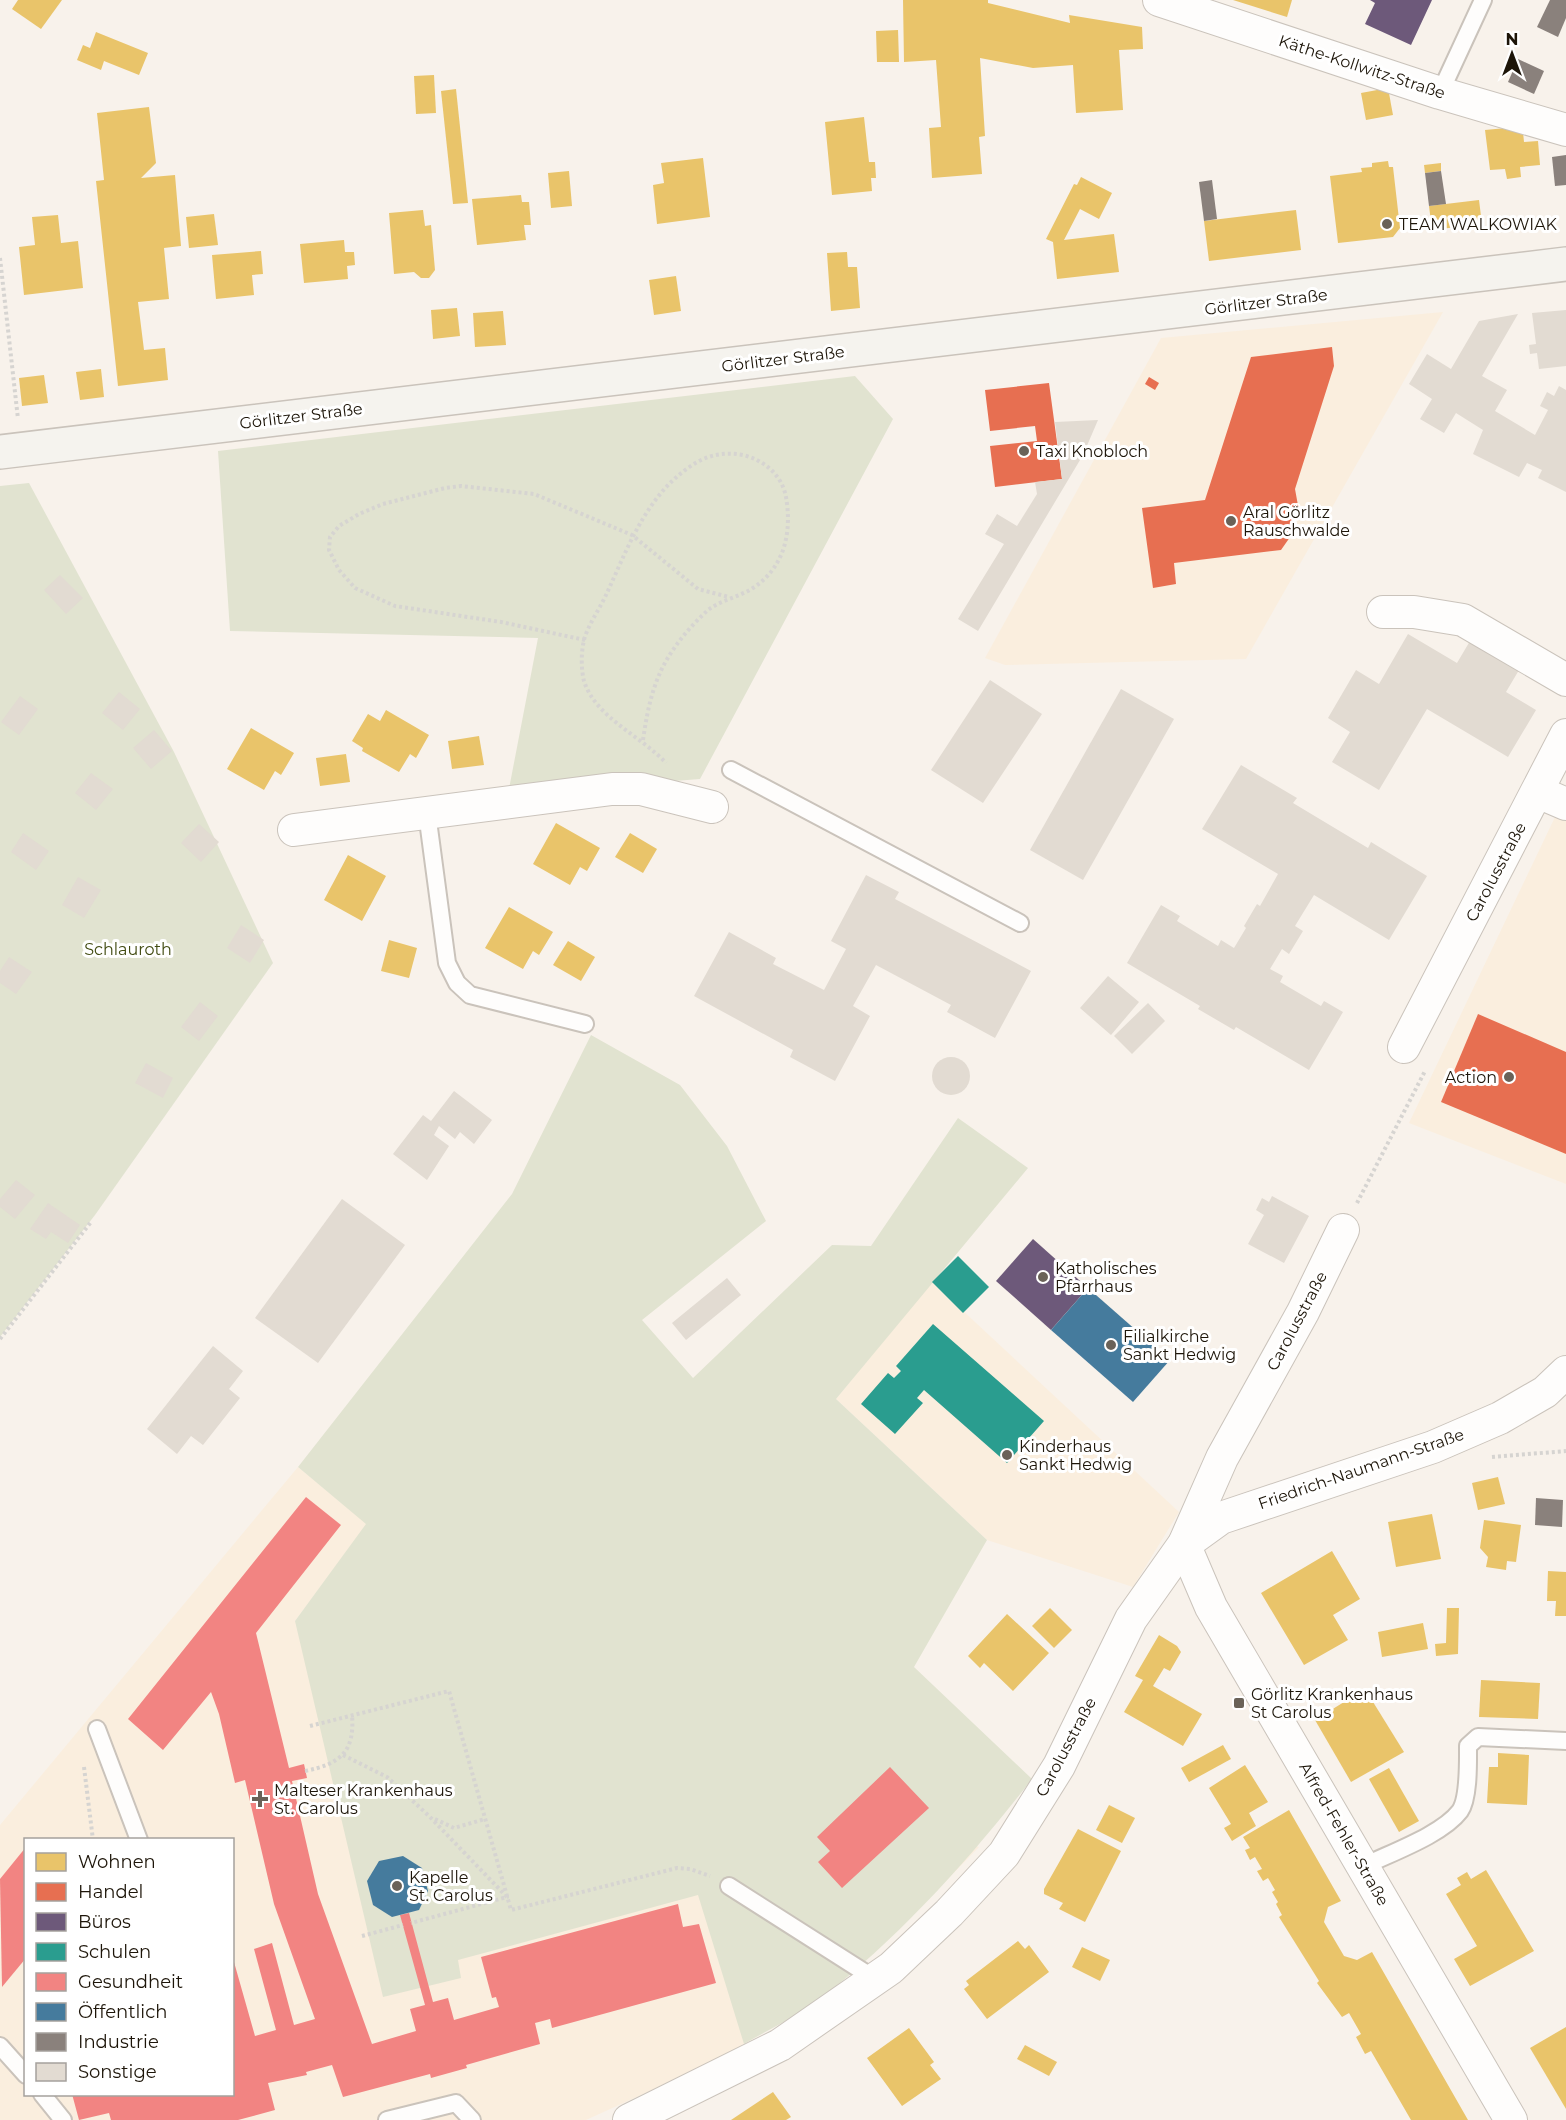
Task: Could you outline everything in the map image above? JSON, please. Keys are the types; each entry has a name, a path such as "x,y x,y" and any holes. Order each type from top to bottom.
{"street":[{"name":"Käthe-Kollwitz-Straße","path":"1159,0 1440,93 1566,130"},
{"name":"Görlitzer Straße","path":"10,451 1566,264"},
{"path":"1383,612 1414,612 1463,620 1558,673 1566,680"},
{"name":"Carolusstraße","path":"1404,1047 1566,735"},
{"path":"294,830 612,789 641,789 712,807"},
{"path":"1538,792 1566,804"},
{"name":"Carolusstraße","path":"629,2120 780,2045 891,1968 949,1914 1004,1854 1059,1766 1131,1619 1184,1544 1222,1458 1303,1312 1343,1230"},
{"name":"Friedrich-Naumann-Straße","path":"1184,1544 1221,1518 1433,1447 1500,1418 1545,1392 1566,1372"},
{"name":"Alfred-Fehler-Straße","path":"1184,1544 1211,1607 1511,2120"}],"lane":[{"path":"1440,93 1483,0"},
{"path":"731,770 1020,923"},
{"path":"427,813 447,963 457,983 470,995 585,1024"},
{"path":"97,1729 139,1838"},
{"path":"1362,1867 1445,1826 1461,1809 1468,1773 1468,1746 1478,1737 1566,1741"},
{"path":"729,1886 875,1979"},
{"path":"0,2046 24,2073"},
{"path":"44,2096 63,2120"},
{"path":"387,2120 456,2103 472,2120"}],"path":[{"path":"0,258 10,451"},
{"path":"643,740 650,694 663,665 690,628 709,610 730,597 752,588 770,574 788,540 789,514 784,489 775,474 760,460 741,455 713,454 690,466 671,480 632,535 585,640 582,663 584,681 596,705 643,740 666,763 682,800"},
{"path":"585,640 501,622 395,606 355,588 339,570 329,550 330,537 339,526 383,504 461,486 534,494 632,535 698,590 730,597"},
{"path":"0,1338 91,1222"},
{"path":"1467,1432 1479,1458 1566,1451"},
{"path":"310,1726 449,1691 511,1911 677,1868 690,1869 729,1886"},
{"path":"305,1771 333,1763 343,1755 352,1735 352,1715"},
{"path":"343,1755 354,1763 381,1773 429,1816 507,1897"},
{"path":"84,1762 93,1838"},
{"path":"429,1816 454,1828 485,1819"},
{"path":"411,1923 507,1897"},
{"path":"362,1936 403,1925"}],"shaded area":[{"path":"1443,312 1246,659 1005,665 985,658 1161,338"},
{"path":"1566,794 1566,1184 1409,1123"},
{"name":"Kinderhaus Sankt Hedwig","path":"932,1282 1179,1512 1133,1587 987,1540 836,1399"},
{"name":"Malteser Krankenhaus St. Carolus","path":"298,1467 367,1524 295,1621 979,1847 899,1929 818,2001 709,2064 586,2120 0,2120 0,1825"}],"green space":[{"path":"855,376 893,419 700,779 508,794 538,638 230,631 218,451"},
{"name":"Schlauroth","path":"29,483 174,752 273,963 95,1215 0,1337 0,486"},
{"path":"591,1035 680,1085 727,1146 766,1221 642,1320 693,1378 832,1245 871,1246 958,1118 1028,1168 836,1399 987,1540 914,1667 1032,1779 933,1896 878,1950 819,2000 744,2044 698,1895 458,1960 461,1978 383,1997 295,1621 366,1524 298,1467 512,1194"}],"building: Wohnen":[{"path":"18,0 62,0 41,29 12,9"},
{"path":"903,0 988,0 988,3 1070,23 1069,15 1142,27 1143,49 1119,50 1123,110 1076,113 1073,65 1033,68 980,58 985,136 979,137 982,174 932,178 929,128 941,127 936,60 904,62"},
{"path":"1233,0 1292,0 1287,17"},
{"path":"898,30 899,62 877,62 876,31"},
{"path":"96,32 148,53 139,75 104,61 101,70 77,60 83,45 90,48"},
{"path":"434,75 436,113 416,114 414,76"},
{"path":"1388,88 1393,115 1366,120 1361,93"},
{"path":"456,89 468,203 453,204 441,91"},
{"path":"149,107 156,163 141,178 175,175 181,246 164,248 169,299 138,302 144,350 165,348 168,380 118,386 96,181 104,180 97,113"},
{"path":"864,117 869,162 875,162 876,178 871,178 872,191 832,195 825,122"},
{"path":"1506,128 1523,132 1524,142 1538,141 1540,165 1520,167 1521,177 1507,179 1505,169 1490,170 1485,130"},
{"path":"703,158 710,217 657,224 653,185 664,183 661,163"},
{"path":"1388,161 1389,167 1393,167 1400,228 1393,237 1338,243 1330,176 1362,172 1361,168 1372,167 1372,163"},
{"path":"1441,163 1441,171 1425,173 1424,165"},
{"path":"569,171 572,206 551,208 548,173"},
{"path":"1081,177 1112,193 1099,219 1080,209 1064,240 1114,234 1119,272 1057,279 1053,242 1046,239 1074,184 1077,185"},
{"path":"521,195 522,202 529,202 531,225 524,225 526,240 477,245 472,199"},
{"path":"1479,200 1482,224 1432,230 1429,206"},
{"path":"423,210 425,226 431,225 435,270 429,278 421,278 414,272 394,274 389,213"},
{"path":"1296,210 1301,250 1209,261 1204,221"},
{"path":"214,214 218,245 189,248 186,217"},
{"path":"58,215 61,243 78,241 83,288 24,295 19,247 35,245 32,217"},
{"path":"344,240 345,252 354,252 355,265 347,266 348,279 304,283 300,244"},
{"path":"261,251 263,274 252,275 254,295 216,299 212,255"},
{"path":"847,252 848,267 857,267 860,308 831,311 827,253"},
{"path":"676,276 681,311 654,315 649,280"},
{"path":"457,308 460,336 433,339 431,310"},
{"path":"503,311 506,345 475,347 473,313"},
{"path":"101,369 104,397 80,400 76,372"},
{"path":"44,375 48,403 22,406 19,378"},
{"path":"386,710 429,735 416,758 410,754 399,772 362,751 363,748 352,741 368,714 380,721"},
{"path":"251,728 294,753 281,775 275,771 264,790 227,769"},
{"path":"479,736 484,765 452,769 448,741"},
{"path":"346,754 350,782 320,786 316,758"},
{"path":"556,823 600,848 587,871 580,867 570,885 533,864"},
{"path":"630,833 657,849 643,873 615,857"},
{"path":"348,855 386,876 362,921 324,900"},
{"path":"509,907 553,932 539,955 533,951 523,969 485,948"},
{"path":"389,940 417,948 409,978 381,971"},
{"path":"568,941 595,957 581,981 553,965"},
{"path":"1498,1477 1505,1504 1478,1510 1472,1483"},
{"path":"1432,1514 1441,1559 1396,1567 1388,1522"},
{"path":"1484,1520 1521,1525 1516,1562 1507,1561 1506,1570 1486,1567 1488,1557 1480,1548"},
{"path":"1332,1551 1360,1599 1333,1615 1348,1640 1304,1665 1261,1593"},
{"path":"1548,1571 1566,1572 1566,1616 1555,1616 1556,1601 1547,1601"},
{"path":"1050,1608 1072,1630 1054,1648 1032,1626"},
{"path":"1447,1608 1459,1608 1458,1654 1436,1656 1435,1644 1446,1643"},
{"path":"1007,1614 1049,1653 1013,1691 984,1663 980,1668 968,1656"},
{"path":"1423,1623 1428,1649 1382,1657 1378,1632"},
{"path":"1159,1635 1177,1646 1181,1652 1170,1671 1164,1668 1153,1686 1202,1714 1183,1746 1124,1712 1143,1680 1135,1676"},
{"path":"1481,1680 1540,1683 1538,1719 1479,1717"},
{"path":"1365,1689 1404,1752 1351,1782 1315,1720"},
{"path":"1223,1745 1231,1759 1189,1782 1181,1768"},
{"path":"1498,1753 1529,1755 1527,1805 1487,1803 1489,1767 1498,1767"},
{"path":"1245,1765 1268,1802 1249,1813 1256,1826 1232,1841 1224,1828 1231,1824 1209,1788"},
{"path":"1389,1768 1419,1821 1399,1832 1369,1779"},
{"path":"1109,1805 1135,1818 1122,1843 1096,1830"},
{"path":"1289,1810 1341,1901 1328,1907 1324,1922 1344,1956 1357,1960 1372,1952 1468,2120 1411,2120 1371,2051 1365,2054 1356,2037 1361,2034 1349,2013 1342,2017 1317,1983 1319,1981 1279,1917 1282,1915 1272,1892 1275,1890 1268,1878 1263,1881 1257,1871 1262,1869 1255,1857 1250,1860 1245,1850 1250,1848 1243,1837"},
{"path":"1078,1829 1121,1851 1085,1922 1059,1909 1063,1903 1044,1894 1044,1889"},
{"path":"1486,1870 1534,1951 1470,1986 1454,1959 1477,1946 1446,1894 1461,1885 1457,1878 1467,1872 1471,1879"},
{"path":"1018,1941 1025,1949 1029,1945 1049,1972 987,2019 964,1989 969,1985 966,1981"},
{"path":"1082,1947 1110,1960 1100,1981 1072,1967"},
{"path":"1566,2027 1566,2109 1530,2048"},
{"path":"909,2028 934,2062 930,2065 941,2079 902,2106 867,2058"},
{"path":"1025,2045 1057,2062 1049,2076 1017,2059"},
{"path":"773,2092 791,2117 786,2120 731,2120"}],"building: Handel":[{"path":"1332,347 1334,366 1295,489 1299,511 1293,512 1295,530 1281,550 1174,563 1176,584 1153,588 1142,508 1205,500 1251,357"},
{"path":"1149,377 1159,383 1155,390 1145,384"},
{"path":"1049,383 1062,479 995,487 990,446 1037,441 1035,426 990,431 985,390"},
{"name":"Action","path":"1478,1014 1566,1052 1566,1154 1441,1102"}],"building: Büros":[{"path":"1370,0 1432,0 1411,45 1365,24 1375,3"},
{"path":"1033,1239 1088,1288 1051,1330 996,1281"}],"building: Schulen":[{"path":"958,1256 989,1287 963,1313 932,1282"},
{"path":"933,1324 1044,1421 1007,1463 924,1390 917,1398 923,1403 895,1434 861,1404 888,1373 894,1378 901,1371 896,1366"}],"building: Gesundheit":[{"path":"306,1497 341,1525 256,1633 289,1768 304,1764 307,1778 292,1781 318,1894 372,2044 416,2031 410,2009 425,2005 400,1915 409,1913 433,2002 448,1998 454,2020 499,2007 496,1997 492,1998 481,1957 678,1904 683,1927 699,1924 716,1983 552,2028 550,2019 535,2023 540,2044 466,2065 467,2068 431,2078 430,2074 343,2097 332,2065 306,2072 307,2075 268,2083 275,2110 238,2120 111,2120 109,2113 79,2120 73,2096 234,2096 234,1962 255,2036 276,2030 254,1949 272,1943 294,2025 315,2019 274,1904 245,1780 235,1783 219,1714 211,1692 163,1750 128,1719"},
{"path":"890,1767 929,1808 842,1888 818,1862 830,1851 817,1837"},
{"path":"24,1849 24,1960 2,1987 0,1879"}],"building: Öffentlich":[{"name":"Filialkirche Sankt Hedwig","path":"1088,1288 1170,1360 1133,1402 1051,1330"},
{"name":"Kapelle St. Carolus","path":"403,1856 422,1868 428,1891 419,1910 392,1917 373,1905 367,1881 379,1861"}],"building: Industrie":[{"path":"1550,0 1566,0 1566,18 1558,37 1537,27"},
{"path":"1518,59 1544,71 1534,94 1508,82"},
{"path":"1566,155 1566,185 1555,186 1552,157"},
{"path":"1441,171 1446,204 1429,206 1425,173"},
{"path":"1212,180 1217,219 1204,221 1199,182"},
{"path":"1536,1498 1563,1500 1562,1527 1535,1525"}],"building: Sonstige":[{"path":"1566,310 1566,366 1539,369 1537,353 1530,354 1529,345 1536,344 1532,313"},
{"path":"1518,314 1482,376 1507,390 1495,411 1535,435 1548,410 1540,406 1547,392 1554,396 1559,386 1566,390 1566,492 1538,478 1542,470 1527,463 1519,477 1473,454 1483,430 1456,413 1444,433 1420,419 1432,399 1409,384 1427,354 1451,369 1479,321"},
{"path":"1098,420 1083,455 978,631 958,619 1004,544 985,534 997,514 1017,526 1037,494 1035,482 1062,479 1055,422"},
{"path":"60,575 83,598 66,614 44,590"},
{"path":"1408,634 1457,663 1470,641 1519,670 1506,692 1536,710 1508,757 1427,709 1379,790 1332,762 1350,732 1328,718 1356,670 1379,684"},
{"path":"990,680 1042,714 983,803 931,770"},
{"path":"1121,689 1174,719 1083,880 1030,850"},
{"path":"119,692 140,709 123,730 102,713"},
{"path":"20,696 38,709 19,735 1,722"},
{"path":"154,730 172,751 151,769 133,748"},
{"path":"1241,765 1297,798 1293,803 1368,848 1371,842 1427,876 1389,940 1314,895 1295,926 1303,931 1289,954 1282,949 1270,969 1283,976 1280,982 1321,1006 1324,1001 1343,1012 1309,1070 1236,1027 1234,1030 1198,1009 1200,1006 1127,963 1161,905 1180,916 1177,921 1218,946 1221,940 1234,948 1257,904 1260,906 1278,874 1202,829"},
{"path":"91,773 113,789 96,810 75,793"},
{"path":"199,824 219,842 201,862 181,843"},
{"path":"23,833 49,851 36,870 11,852"},
{"path":"866,875 899,892 895,899 1031,971 995,1038 947,1012 951,1005 876,965 853,1006 870,1016 835,1081 790,1057 793,1050 694,996 729,932 776,958 773,964 824,990 846,949 831,941"},
{"path":"78,877 101,890 84,918 62,905"},
{"path":"241,925 264,940 250,963 227,948"},
{"path":"9,957 32,972 16,994 0,983 0,971"},
{"path":"1108,976 1139,1002 1111,1035 1080,1008"},
{"path":"200,1002 218,1016 199,1041 181,1027"},
{"path":"1148,1003 1165,1021 1132,1054 1114,1036"},
{"path":"951,1057 958,1058 964,1063 969,1069 969,1083 964,1089 958,1094 951,1095 944,1094 938,1089 933,1083 932,1076 933,1069 938,1063 944,1058"},
{"path":"146,1063 173,1078 163,1098 135,1083"},
{"path":"454,1091 492,1120 474,1144 460,1132 455,1139 439,1126 434,1135 449,1146 427,1180 393,1154 423,1115 431,1121"},
{"path":"16,1180 35,1195 15,1219 0,1207 0,1199"},
{"path":"1272,1196 1309,1216 1284,1263 1248,1244 1264,1215 1256,1210 1262,1198 1269,1202"},
{"path":"342,1199 405,1245 318,1363 255,1318"},
{"path":"48,1203 80,1225 68,1243 51,1232 46,1239 30,1229"},
{"path":"727,1278 741,1295 686,1340 672,1323"},
{"path":"213,1346 243,1371 229,1389 240,1398 203,1445 191,1436 177,1454 147,1429"}],"place":[{"name":"TEAM WALKOWIAK","path":"1387,224"},
{"name":"Taxi Knobloch","path":"1024,451"},
{"name":"Aral Görlitz Rauschwalde","path":"1231,521"},
{"name":"Action","path":"1509,1077"},
{"name":"Katholisches Pfarrhaus","path":"1043,1277"},
{"name":"Filialkirche Sankt Hedwig","path":"1111,1345"},
{"name":"Kinderhaus Sankt Hedwig","path":"1007,1455"},
{"name":"Görlitz Krankenhaus St Carolus","path":"1239,1703"},
{"name":"Malteser Krankenhaus St. Carolus","path":"260,1799"},
{"name":"Kapelle St. Carolus","path":"397,1886"}]}
